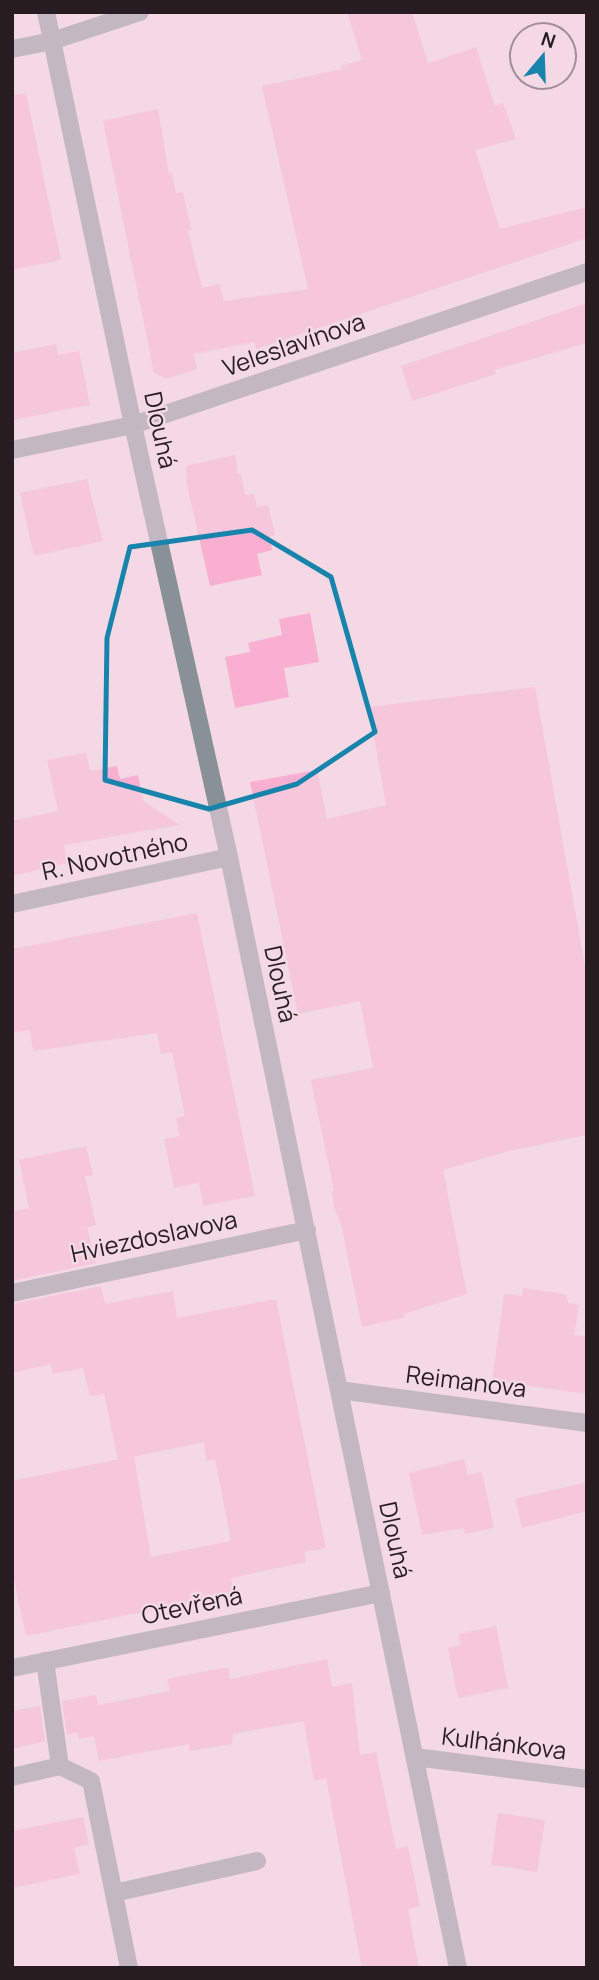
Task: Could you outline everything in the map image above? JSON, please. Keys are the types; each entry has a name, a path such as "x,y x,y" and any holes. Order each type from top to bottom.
{"street":[{"name":"Dlouhá","path":"46,12 133,425 229,857 458,1968"},
{"path":"12,49 52,41 140,12"},
{"name":"Veleslavínova","path":"12,450 133,425 587,272"},
{"name":"R. Novotného","path":"12,904 229,857"},
{"name":"Hviezdoslavova","path":"12,1293 307,1230"},
{"name":"Reimanova","path":"339,1390 587,1423"},
{"name":"Otevřená","path":"12,1668 381,1593"},
{"path":"46,1661 60,1766"},
{"name":"Kulhánkova","path":"415,1757 587,1779"},
{"path":"12,1777 60,1766 91,1781 129,1968"},
{"path":"114,1893 257,1861"}],"highlighted area":[{"path":"252,530 331,577 375,732 297,784 209,809 105,780 107,638 130,547"}],"building":[{"path":"347,12 412,12 428,63 476,47 495,106 503,103 516,139 475,150 500,229 587,207 587,238 256,349 254,342 194,354 197,369 166,379 154,373 103,121 158,109 169,174 172,173 176,193 183,192 191,230 188,231 202,288 219,284 224,301 308,289 262,86 342,69 341,66 362,60"},
{"path":"26,93 61,260 12,270 12,95"},
{"path":"587,303 587,343 494,370 496,374 412,401 401,366"},
{"path":"56,344 58,355 79,351 90,405 12,420 12,353"},
{"path":"235,455 245,495 254,494 257,507 268,505 275,535 269,536 272,550 257,554 262,575 210,586 187,485 186,466"},
{"path":"87,479 103,541 34,556 20,493"},
{"path":"310,613 319,662 284,668 289,697 235,708 225,657 250,652 248,643 282,635 279,619"},
{"path":"535,687 587,977 587,1135 509,1151 443,1170 467,1294 404,1314 405,1317 362,1327 341,1224 334,1208 334,1191 311,1080 373,1068 360,1001 298,1014 250,782 317,770 327,819 386,805 369,707"},
{"path":"86,753 90,771 117,766 120,779 138,775 143,801 180,825 64,845 67,863 12,876 12,821 58,811 47,760"},
{"path":"197,913 255,1196 203,1206 199,1183 174,1188 164,1139 180,1136 176,1118 185,1116 172,1052 161,1054 157,1033 33,1051 30,1030 12,1033 12,949"},
{"path":"86,1146 93,1175 85,1176 96,1225 87,1227 96,1263 12,1281 12,1212 29,1208 19,1160"},
{"path":"101,1286 105,1304 173,1291 177,1318 276,1299 326,1548 304,1552 306,1562 231,1578 234,1593 26,1636 12,1570 12,1481 118,1459 104,1394 90,1396 83,1368 53,1374 51,1364 12,1373 12,1304","holes":["204,1442 206,1461 215,1459 231,1541 151,1557 134,1457"]},
{"path":"523,1288 566,1294 568,1303 579,1305 574,1335 587,1337 587,1394 492,1381 504,1294 522,1296"},
{"path":"464,1459 468,1475 482,1472 494,1528 465,1534 464,1528 422,1535 409,1473"},
{"path":"587,1482 587,1511 522,1528 515,1499"},
{"path":"496,1626 508,1688 458,1698 448,1648 460,1645 459,1634"},
{"path":"327,1659 332,1687 352,1683 360,1755 376,1752 396,1849 408,1846 420,1906 408,1909 419,1968 362,1968 326,1778 314,1781 304,1721 233,1734 232,1744 189,1751 189,1744 99,1761 94,1736 79,1739 77,1732 67,1735 62,1701 96,1695 98,1705 170,1691 167,1679 228,1667 230,1679"},
{"path":"40,1706 45,1741 12,1749 12,1711"},
{"path":"498,1813 545,1820 537,1872 491,1865"},
{"path":"83,1817 89,1844 74,1848 80,1874 12,1888 12,1831"}]}
